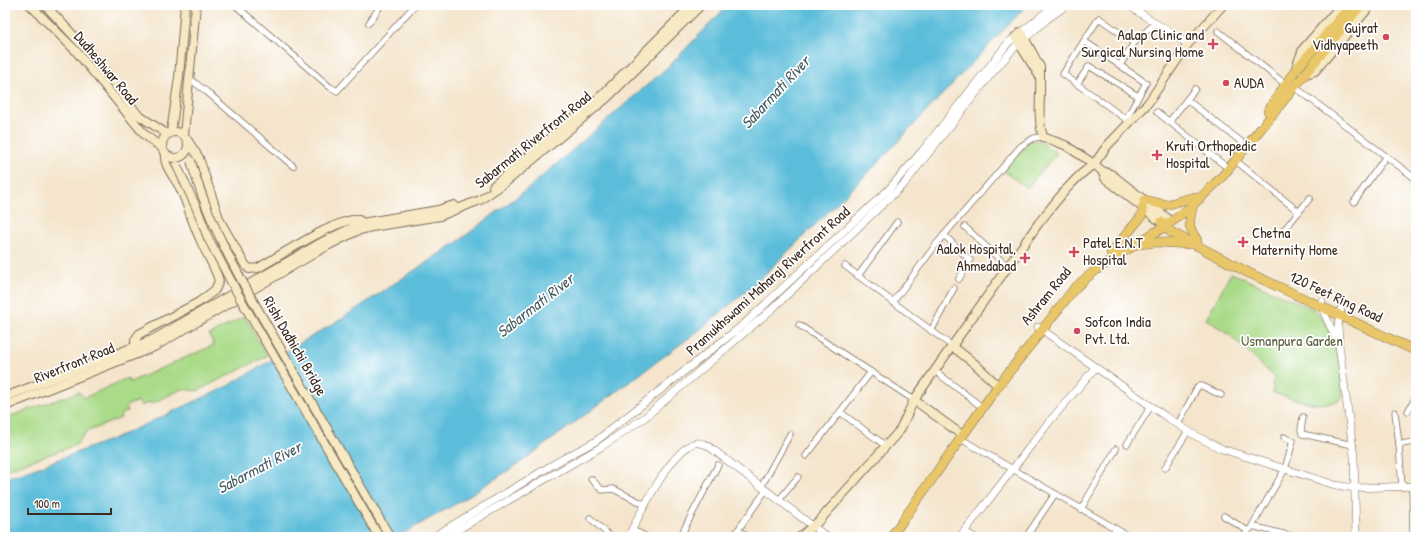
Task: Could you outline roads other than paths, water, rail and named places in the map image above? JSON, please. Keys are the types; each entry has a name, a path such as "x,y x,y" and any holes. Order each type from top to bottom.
{"main road":[{"name":"Dudheshwar Road","path":"30,5 79,48 99,63 138,115 169,133"},
{"name":"Dudheshwar Road","path":"45,5 145,135 166,154"},
{"path":"136,351 135,340 139,334 199,302 215,290 219,281 216,271 200,239 192,215 179,186 165,161 166,154 162,140 169,133 179,77 185,5"},
{"path":"166,154 180,157 186,142 196,5"},
{"name":"Sabarmati Riverfront Road","path":"326,244 363,226 438,210 469,199 489,189 603,94 692,5"},
{"name":"Sabarmati Riverfront Road","path":"363,226 440,216 480,200 506,182 607,98 701,5"},
{"path":"800,537 820,520 900,430 914,400 1058,199 1086,169 1094,164 1128,120 1148,103 1188,44 1222,5"},
{"path":"1341,5 1303,50 1298,74 1315,71 1371,5"},
{"path":"1311,59 1351,5"},
{"path":"1311,59 1361,5"},
{"path":"1021,38 1040,67 1041,98 1039,124 1043,137 1065,145 1094,164 1102,171 1105,178 1143,203 1166,222"},
{"name":"Ashram Road","path":"891,537 994,382 1074,289 1088,275 1108,260 1135,245 1221,178 1298,74 1311,59"},
{"name":"Ashram Road","path":"1193,201 1290,85"},
{"path":"169,133 178,132 199,158 220,221 249,269 258,268 320,233 348,220 355,219 363,226"},
{"name":"Rishi Dadhichi Bridge","path":"186,142 205,205 217,234 245,286 390,537"},
{"name":"Rishi Dadhichi Bridge","path":"166,154 177,166 197,209 208,238 240,298 379,537"},
{"path":"1135,245 1156,242 1195,242 1189,229 1193,201 1166,205 1143,203"},
{"path":"1111,253 1140,218 1143,203"},
{"name":"Ashram Road","path":"884,537 959,435 995,390 1070,285 1084,271 1111,253 1166,222"},
{"name":"120 Feet Ring Road","path":"1166,222 1171,232 1195,242 1249,273 1322,303 1415,345"},
{"name":"Riverfront Road","path":"5,406 153,343 326,244"},
{"path":"952,346 975,364 994,382"},
{"name":"Riverfront Road","path":"5,397 136,351"},
{"path":"914,400 959,435"}],"street":[{"path":"235,5 330,87 337,91 415,5"},
{"path":"370,23 381,5"},
{"path":"445,537 601,447 629,429 774,302 904,184 1021,38 1055,5"},
{"path":"1021,38 1067,5"},
{"path":"1134,9 1188,44"},
{"path":"1084,41 1146,83 1138,96 1128,120 1063,74 1084,41 1099,18 1134,43"},
{"path":"1120,65 1134,43 1155,23"},
{"path":"1218,31 1416,179"},
{"path":"1077,84 1090,66 1138,96"},
{"path":"190,79 293,166"},
{"path":"1170,122 1195,89"},
{"path":"1187,100 1242,143"},
{"path":"1157,112 1224,165"},
{"path":"893,302 944,235 1021,146 1034,138 1043,137"},
{"path":"1354,202 1386,156"},
{"path":"1234,160 1299,212"},
{"path":"1284,230 1310,198"},
{"path":"858,276 897,222"},
{"path":"965,227 1008,267"},
{"path":"944,235 970,260 959,279"},
{"path":"846,266 952,346"},
{"path":"931,331 954,288"},
{"name":"Pramukhswami Maharaj Riverfront Road","path":"433,537 559,461 596,441 774,302"},
{"path":"1322,303 1339,345"},
{"path":"1340,312 1339,345 1353,445 1356,537"},
{"path":"799,325 914,400"},
{"path":"1040,329 1188,431 1222,449 1335,485 1355,488 1414,486 1413,537"},
{"path":"975,537 962,534 1048,422 1095,368"},
{"path":"935,371 978,404"},
{"path":"806,456 871,372"},
{"path":"1178,424 1198,386 1202,386 1221,395"},
{"path":"1408,411 1416,397"},
{"path":"1126,444 1151,406"},
{"path":"840,412 886,446"},
{"path":"1395,412 1402,486"},
{"path":"1303,417 1301,430 1302,434 1353,445"},
{"path":"1165,468 1188,431"},
{"path":"733,537 763,489 790,434"},
{"path":"959,435 1012,470 1130,537"},
{"path":"1243,537 1285,470 1294,441 1284,437"},
{"path":"628,537 669,466 687,446 697,442 707,445 827,537"},
{"path":"1398,444 1416,442"},
{"path":"1081,509 1116,449"},
{"path":"680,537 718,465"},
{"path":"779,500 798,477"},
{"path":"591,479 602,490 613,490 646,505"},
{"path":"1026,537 1055,494"},
{"path":"1224,516 1250,528 1295,537"},
{"path":"590,518 611,537"},
{"path":"1111,537 1116,529"},
{"path":"632,530 647,537"},
{"path":"738,530 748,537"}],"water":[{"name":"Sabarmati River","path":"728,5 1027,5 873,168 754,285 697,332 520,463 454,505 397,537 5,537 5,478 23,473 120,436 226,387 341,319 457,242 530,187 670,65"}],"place":[{"name":"Gujrat Vidhyapeeth","path":"1386,37"},
{"name":"Aalap Clinic and Surgical Nursing Home","path":"1213,44"},
{"name":"AUDA","path":"1226,83"},
{"name":"Kruti Orthopedic Hospital","path":"1157,155"},
{"name":"Chetna Maternity Home","path":"1243,242"},
{"name":"Patel E.N.T Hospital","path":"1074,252"},
{"name":"Aalok Hospital, Ahmedabad","path":"1025,258"},
{"name":"Sofcon India Pvt. Ltd.","path":"1077,331"}],"park label":[{"name":"Usmanpura Garden","path":"1292,341"}]}
